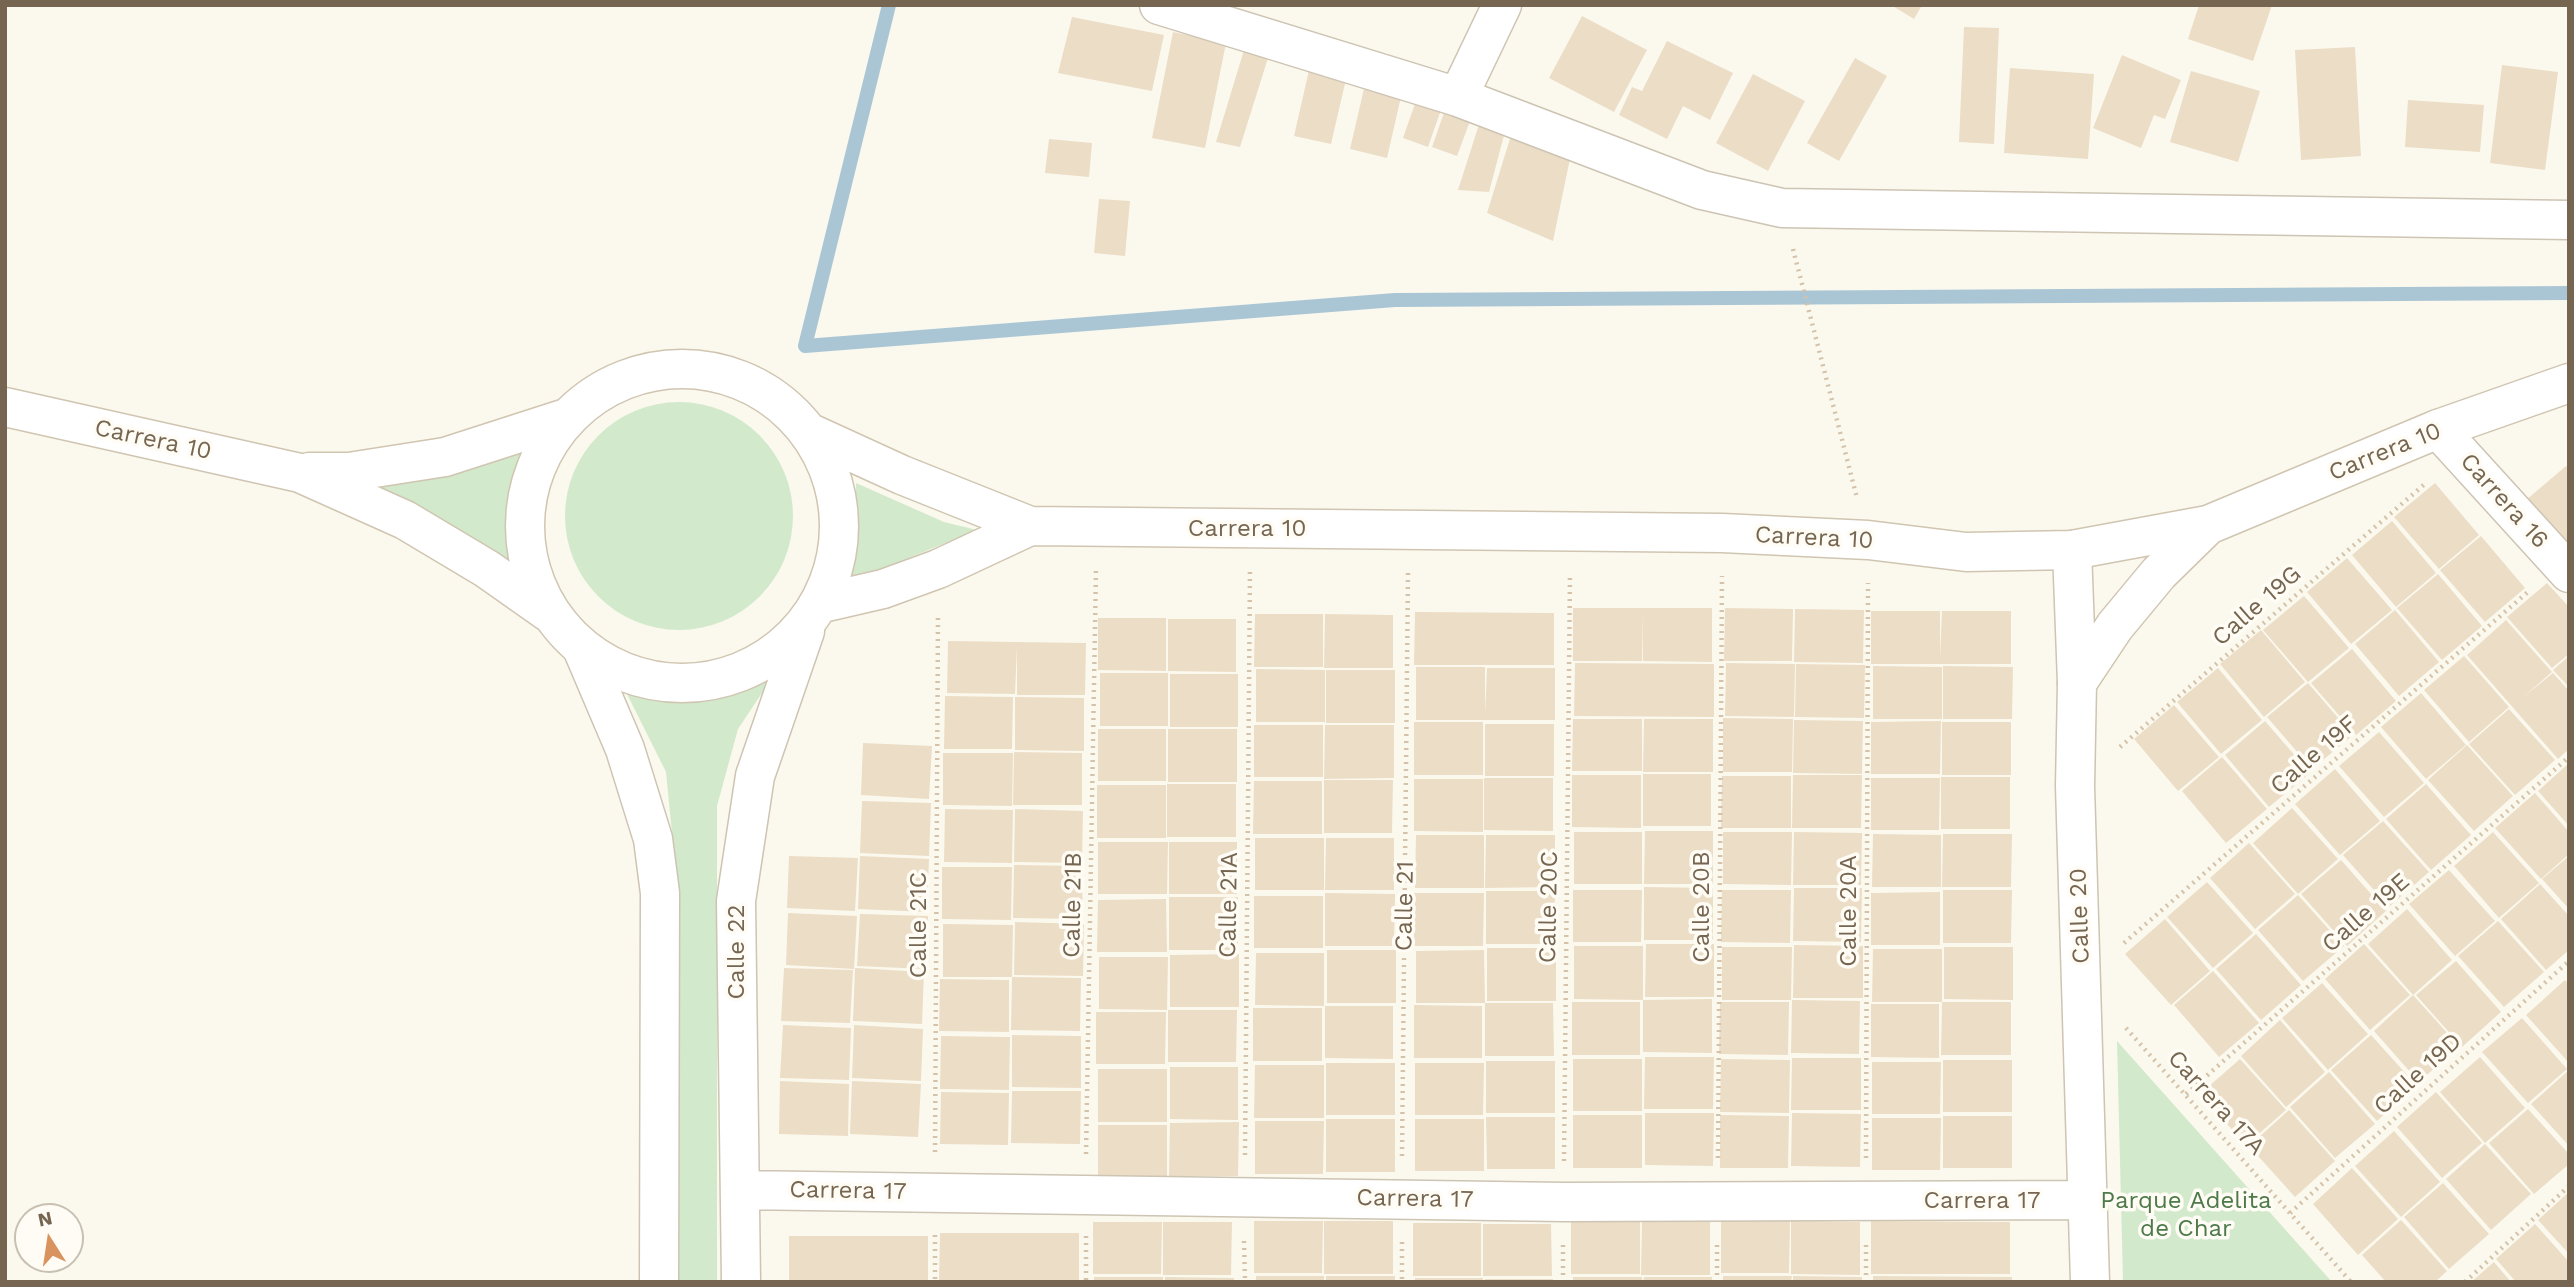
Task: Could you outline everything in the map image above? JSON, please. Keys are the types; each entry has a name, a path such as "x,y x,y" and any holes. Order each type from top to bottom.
{"street":[{"path":"1159,5 1458,97 1702,190 1782,208 2569,220"},
{"path":"1458,97 1502,5"},
{"path":"808,432 775,400 735,379 691,369 645,373 602,390 566,418 545,447 535,468 524,513 525,548 534,582 550,614 582,648 622,672 668,682 715,680 759,662 811,618"},
{"name":"Carrera 10","path":"808,432 902,475 1030,526 1722,533 1868,540 1966,552 2072,550 2208,525 2449,441 2569,383"},
{"name":"Carrera 10","path":"5,408 300,473 405,520 487,569 550,614"},
{"name":"Carrera 10","path":"300,473 349,472 444,457 566,418"},
{"name":"Calle 22","path":"741,1282 736,901 755,776 811,618 833,571 838,523 837,499 826,463 808,432"},
{"name":"Carrera 16","path":"2449,441 2565,568"},
{"path":"2077,683 2115,626 2158,573 2208,525"},
{"name":"Carrera 10","path":"811,618 938,569 1030,526"},
{"name":"Calle 20","path":"2072,550 2077,683 2075,786 2090,1282"},
{"path":"582,648 625,749 653,839 660,893 659,1282"},
{"name":"Carrera 17","path":"740,1190 1564,1202 2089,1200"}],"path":[{"name":"Calle 20A","path":"1802,279 1868,540 1866,1282"},
{"name":"Calle 19G","path":"2075,786 2449,441"},
{"name":"Calle 21B","path":"1086,1282 1096,528"},
{"name":"Calle 21A","path":"1245,1282 1250,529"},
{"name":"Calle 21","path":"1402,1282 1409,530"},
{"name":"Calle 20C","path":"1563,1282 1570,532"},
{"name":"Calle 20B","path":"1717,1282 1722,533"},
{"name":"Calle 19F","path":"2082,979 2565,568"},
{"name":"Calle 21C","path":"935,1282 938,569"},
{"name":"Calle 19E","path":"2186,1094 2569,757"},
{"name":"Calle 19D","path":"2290,1213 2569,961"},
{"name":"Carrera 17A","path":"2082,979 2351,1282"},
{"path":"2465,1282 2569,1186"}],"green space":[{"path":"679,402 712,407 733,416 751,428 767,444 788,483 793,516 788,549 779,570 767,588 751,604 712,625 679,630 646,625 625,616 607,604 591,588 570,549 565,516 570,483 579,462 591,444 607,428 646,407"},
{"path":"533,443 515,507 525,576 330,477"},
{"path":"856,483 944,522 977,530 848,583 855,546"},
{"path":"782,663 738,729 717,806 717,1282 679,1282 674,854 666,772 616,672 659,691 696,693 736,682"},
{"name":"Parque Adelita de Char","path":"2117,1041 2332,1282 2123,1282"}],"building":[{"path":"1891,5 1922,5 1914,19"},
{"path":"2199,5 2272,5 2253,61 2188,39"},
{"path":"1582,16 1647,50 1614,112 1549,78"},
{"path":"1072,17 1164,35 1152,91 1058,73"},
{"path":"1964,27 1999,28 1994,144 1959,142"},
{"path":"1173,32 1226,43 1205,148 1152,138"},
{"path":"1667,41 1733,73 1710,120 1683,106 1667,139 1619,115 1632,87 1642,91"},
{"path":"2355,47 2361,156 2301,160 2295,50"},
{"path":"1244,50 1268,58 1240,147 1216,142"},
{"path":"2122,55 2181,80 2165,119 2154,115 2141,148 2093,128"},
{"path":"1855,58 1887,76 1839,161 1807,143"},
{"path":"2502,65 2558,72 2545,170 2490,163"},
{"path":"1310,66 1347,75 1331,144 1294,136"},
{"path":"2010,68 2094,74 2088,159 2004,153"},
{"path":"2191,71 2260,91 2238,162 2170,142"},
{"path":"1753,74 1805,101 1768,171 1716,143"},
{"path":"1366,80 1403,88 1387,158 1350,149"},
{"path":"1418,95 1443,104 1428,147 1403,138"},
{"path":"2408,100 2484,105 2480,152 2405,147"},
{"path":"1447,104 1473,113 1457,156 1432,147"},
{"path":"1482,115 1507,124 1489,192 1458,190"},
{"path":"1513,129 1573,144 1553,241 1487,213"},
{"path":"1049,139 1092,143 1089,177 1045,173"},
{"path":"1099,199 1130,201 1125,256 1094,253"},
{"path":"2566,466 2569,469 2569,549 2526,500"},
{"path":"2435,483 2479,535 2439,569 2394,517"},
{"path":"2392,521 2436,573 2396,607 2352,555"},
{"path":"2481,536 2525,588 2485,622 2440,570"},
{"path":"2347,558 2392,610 2351,644 2307,592"},
{"path":"2438,574 2482,626 2442,660 2397,608"},
{"path":"2547,583 2569,607 2569,654 2552,668 2507,617"},
{"path":"2304,596 2349,648 2308,682 2263,630"},
{"path":"1573,608 1712,608 1712,662 1643,661 1643,613 1642,661 1573,661"},
{"path":"1725,608 1793,609 1792,661 1724,661"},
{"path":"1795,609 1864,610 1863,663 1794,662"},
{"path":"2395,610 2439,662 2399,696 2355,644"},
{"path":"1871,611 1940,611 1940,659 1942,611 2011,611 2011,664 1871,664"},
{"path":"1415,612 1554,613 1554,665 1414,665"},
{"path":"1255,614 1323,614 1323,667 1254,667"},
{"path":"1325,614 1393,615 1393,668 1324,668"},
{"path":"1098,618 1166,618 1166,671 1098,670"},
{"path":"1168,619 1236,619 1236,672 1168,671"},
{"path":"2506,620 2552,672 2522,698 2553,673 2569,691 2569,749 2558,759 2467,655"},
{"path":"2261,630 2305,682 2264,717 2220,664"},
{"path":"948,641 1086,643 1085,695 1017,695 1017,646 1015,694 947,693"},
{"path":"2352,649 2396,701 2356,735 2311,683"},
{"path":"2464,656 2509,707 2469,742 2424,690"},
{"path":"2569,656 2569,687 2553,670"},
{"path":"1575,663 1714,664 1714,717 1574,716"},
{"path":"1726,663 1795,664 1794,717 1725,716"},
{"path":"1796,664 1865,665 1864,718 1795,717"},
{"path":"1873,666 1942,667 1942,719 1873,719"},
{"path":"1943,666 2013,667 2012,719 1943,719"},
{"path":"1416,667 1485,667 1485,715 1487,668 1555,668 1555,720 1416,720"},
{"path":"2218,668 2262,720 2221,754 2177,702"},
{"path":"1256,669 1325,670 1325,722 1256,722"},
{"path":"1326,670 1395,670 1395,723 1326,723"},
{"path":"1100,673 1168,673 1168,726 1100,726"},
{"path":"1170,674 1238,674 1238,727 1170,727"},
{"path":"2308,683 2353,735 2312,769 2267,717"},
{"path":"2421,693 2466,745 2426,779 2381,727"},
{"path":"945,696 1013,697 1012,749 944,749"},
{"path":"1015,697 1084,698 1084,751 1015,750"},
{"path":"2174,705 2219,757 2178,791 2134,739"},
{"path":"2509,709 2555,760 2515,795 2469,744"},
{"path":"1723,718 1793,719 1792,772 1723,772"},
{"path":"1573,719 1642,719 1642,771 1572,771"},
{"path":"1644,719 1713,719 1713,772 1643,772"},
{"path":"1794,720 1863,721 1862,774 1793,773"},
{"path":"1941,721 1940,774 1871,774 1871,722"},
{"path":"2265,721 2310,773 2269,807 2225,755"},
{"path":"1414,722 1483,722 1483,775 1414,775"},
{"path":"1942,722 2011,722 2011,775 1942,775"},
{"path":"1485,724 1554,724 1554,776 1485,776"},
{"path":"1254,725 1323,725 1323,777 1254,777"},
{"path":"1325,725 1394,725 1394,778 1324,779"},
{"path":"1098,729 1166,729 1166,781 1098,781"},
{"path":"1168,729 1237,729 1237,782 1168,782"},
{"path":"2379,732 2424,783 2384,817 2339,766"},
{"path":"863,743 932,746 929,799 861,795"},
{"path":"2467,745 2513,796 2474,831 2428,780"},
{"path":"1014,752 1082,753 1082,805 1013,805"},
{"path":"943,753 1013,753 1012,806 943,805"},
{"path":"2222,757 2267,809 2226,843 2182,791"},
{"path":"2569,763 2569,826 2538,791"},
{"path":"2335,769 2380,821 2340,855 2295,804"},
{"path":"1643,774 1711,774 1711,826 1643,826"},
{"path":"1572,775 1641,775 1641,828 1572,827"},
{"path":"1793,775 1862,775 1861,828 1792,828"},
{"path":"1722,776 1791,776 1791,828 1721,828"},
{"path":"1941,777 2010,777 2010,829 1941,829"},
{"path":"1484,778 1553,778 1553,831 1484,830"},
{"path":"1871,778 1940,778 1939,830 1871,830"},
{"path":"1414,779 1483,779 1483,832 1414,831"},
{"path":"1324,780 1393,780 1392,833 1324,833"},
{"path":"1254,781 1322,781 1322,834 1253,834"},
{"path":"1167,784 1236,784 1236,837 1167,837"},
{"path":"2426,784 2471,835 2431,870 2386,819"},
{"path":"1097,785 1166,785 1166,838 1097,838"},
{"path":"2535,793 2569,832 2569,854 2541,879 2495,828"},
{"path":"862,801 931,803 929,856 860,853"},
{"path":"2292,808 2338,859 2298,894 2253,843"},
{"path":"945,809 1013,810 1012,863 944,862"},
{"path":"1015,809 1083,811 1082,863 1014,862"},
{"path":"2383,821 2429,872 2389,907 2343,855"},
{"path":"1645,831 1713,831 1713,884 1644,884"},
{"path":"1574,832 1642,832 1642,884 1574,884"},
{"path":"1723,832 1792,832 1791,885 1723,884"},
{"path":"1794,832 1862,833 1861,885 1793,885"},
{"path":"2493,832 2539,883 2499,918 2454,866"},
{"path":"1873,834 1941,835 1941,887 1872,887"},
{"path":"1943,834 2012,834 2011,887 1942,887"},
{"path":"1416,835 1484,835 1484,888 1415,888"},
{"path":"1486,835 1555,835 1555,887 1485,888"},
{"path":"1255,838 1324,838 1324,890 1255,890"},
{"path":"1326,838 1394,838 1394,890 1325,890"},
{"path":"1098,842 1168,842 1167,894 1098,894"},
{"path":"1169,842 1237,842 1237,894 1169,894"},
{"path":"2249,843 2295,894 2255,929 2210,878"},
{"path":"789,856 858,858 855,911 787,908"},
{"path":"860,856 929,859 927,912 858,909"},
{"path":"2569,856 2569,909 2542,879"},
{"path":"2341,860 2386,911 2347,946 2301,894"},
{"path":"1014,865 1083,866 1082,919 1013,918"},
{"path":"942,867 1012,867 1011,920 942,919"},
{"path":"2449,870 2495,921 2455,956 2409,904"},
{"path":"2207,882 2253,933 2213,968 2167,917"},
{"path":"2540,884 2569,916 2569,950 2546,970 2501,919"},
{"path":"1644,887 1713,888 1713,940 1644,940"},
{"path":"1794,888 1862,888 1861,942 1793,941"},
{"path":"1573,890 1642,890 1641,942 1573,942"},
{"path":"1722,890 1791,890 1790,943 1721,942"},
{"path":"1943,890 2012,890 2011,943 1943,943"},
{"path":"1486,891 1555,891 1554,944 1486,944"},
{"path":"1940,892 1940,945 1871,945 1871,893"},
{"path":"1325,893 1395,894 1394,946 1325,946"},
{"path":"1414,893 1484,893 1483,946 1414,946"},
{"path":"2298,895 2344,946 2303,981 2258,930"},
{"path":"1254,896 1323,896 1323,948 1254,948"},
{"path":"1169,897 1238,897 1238,950 1169,950"},
{"path":"1166,899 1167,952 1097,952 1098,900"},
{"path":"2407,909 2452,960 2413,995 2368,944"},
{"path":"788,913 857,916 854,969 786,965"},
{"path":"860,914 928,916 926,969 857,966"},
{"path":"2165,919 2210,971 2171,1005 2125,954"},
{"path":"2498,921 2544,972 2504,1007 2458,956"},
{"path":"1015,922 1084,924 1083,976 1014,975"},
{"path":"943,924 1013,925 1012,977 943,977"},
{"path":"2256,934 2301,985 2261,1020 2216,969"},
{"path":"1646,944 1714,944 1714,997 1645,997"},
{"path":"2364,944 2410,995 2370,1030 2325,979"},
{"path":"1794,945 1863,946 1863,998 1793,998"},
{"path":"1574,946 1643,946 1643,1000 1574,999"},
{"path":"1722,947 1792,947 1791,1000 1722,1000"},
{"path":"1944,947 2013,947 2013,1000 1944,999"},
{"path":"1487,948 1556,948 1556,1001 1487,1001"},
{"path":"1873,949 1942,949 1942,1002 1872,1002"},
{"path":"1327,950 1396,950 1396,1003 1327,1003"},
{"path":"1484,950 1485,1003 1416,1003 1416,951"},
{"path":"1256,953 1324,953 1324,1006 1255,1005"},
{"path":"1239,954 1239,1007 1170,1007 1170,955"},
{"path":"1099,957 1168,957 1167,1010 1099,1009"},
{"path":"2456,961 2501,1012 2462,1047 2416,995"},
{"path":"784,968 853,970 850,1023 781,1021"},
{"path":"855,968 924,972 922,1024 853,1021"},
{"path":"2213,971 2259,1023 2219,1057 2174,1005"},
{"path":"1012,977 1081,978 1080,1031 1011,1030"},
{"path":"940,979 1009,980 1009,1032 939,1031"},
{"path":"2565,980 2569,984 2569,1063 2526,1015"},
{"path":"2322,983 2368,1034 2328,1070 2282,1018"},
{"path":"2413,995 2459,1046 2419,1082 2374,1031"},
{"path":"1712,999 1712,1053 1643,1052 1643,1000"},
{"path":"1792,1000 1860,1001 1859,1054 1791,1053"},
{"path":"1572,1002 1640,1002 1640,1055 1572,1055"},
{"path":"1720,1002 1789,1002 1788,1055 1719,1054"},
{"path":"1942,1002 2011,1002 2011,1055 1941,1055"},
{"path":"1485,1003 1553,1003 1554,1056 1485,1056"},
{"path":"1871,1004 1939,1004 1939,1058 1871,1057"},
{"path":"1414,1005 1482,1006 1482,1058 1414,1058"},
{"path":"1325,1006 1393,1006 1393,1059 1325,1058"},
{"path":"1253,1008 1322,1008 1322,1061 1253,1061"},
{"path":"1168,1010 1237,1010 1236,1062 1168,1062"},
{"path":"1096,1012 1166,1012 1165,1064 1096,1064"},
{"path":"2522,1018 2567,1069 2528,1103 2482,1052"},
{"path":"2280,1020 2325,1072 2286,1107 2241,1056"},
{"path":"783,1025 851,1028 849,1080 780,1078"},
{"path":"854,1025 923,1029 921,1081 852,1078"},
{"path":"1012,1035 1081,1036 1081,1088 1012,1087"},
{"path":"2371,1035 2417,1086 2377,1121 2331,1070"},
{"path":"941,1036 1010,1037 1009,1090 940,1089"},
{"path":"1645,1057 1714,1057 1713,1109 1644,1109"},
{"path":"2480,1057 2525,1108 2485,1143 2440,1092"},
{"path":"1792,1058 1861,1058 1861,1110 1791,1110"},
{"path":"1573,1059 1642,1059 1642,1111 1573,1111"},
{"path":"1721,1059 1790,1060 1789,1113 1720,1112"},
{"path":"2240,1059 2286,1110 2246,1145 2200,1094"},
{"path":"1943,1060 2012,1060 2012,1112 1943,1112"},
{"path":"1486,1061 1555,1061 1555,1113 1486,1113"},
{"path":"1872,1062 1941,1062 1940,1114 1872,1114"},
{"path":"1326,1063 1395,1063 1395,1115 1326,1115"},
{"path":"1415,1063 1484,1063 1483,1115 1415,1115"},
{"path":"1255,1065 1324,1065 1324,1118 1254,1118"},
{"path":"1170,1067 1238,1067 1238,1120 1170,1119"},
{"path":"1098,1069 1167,1069 1167,1122 1098,1122"},
{"path":"2569,1070 2569,1146 2531,1104"},
{"path":"2329,1072 2375,1124 2335,1158 2290,1107"},
{"path":"780,1081 849,1084 848,1136 779,1134"},
{"path":"852,1081 921,1084 918,1137 850,1134"},
{"path":"1012,1091 1081,1091 1080,1144 1011,1143"},
{"path":"941,1092 1009,1093 1008,1145 940,1144"},
{"path":"2436,1092 2482,1143 2442,1178 2397,1127"},
{"path":"2528,1109 2569,1154 2569,1164 2534,1194 2489,1143"},
{"path":"2289,1110 2335,1161 2295,1197 2249,1146"},
{"path":"1645,1113 1714,1113 1713,1166 1645,1165"},
{"path":"1792,1113 1861,1114 1860,1167 1791,1166"},
{"path":"1573,1115 1642,1115 1642,1168 1573,1168"},
{"path":"1720,1115 1789,1116 1788,1168 1720,1168"},
{"path":"1943,1116 2012,1116 2012,1168 1943,1168"},
{"path":"1486,1117 1555,1117 1555,1169 1487,1169"},
{"path":"1872,1118 1941,1118 1940,1170 1872,1170"},
{"path":"1326,1119 1395,1119 1395,1172 1326,1172"},
{"path":"1415,1119 1484,1119 1484,1171 1415,1171"},
{"path":"1255,1121 1324,1121 1323,1174 1255,1174"},
{"path":"1239,1122 1238,1176 1169,1176 1170,1123"},
{"path":"1098,1125 1167,1125 1167,1178 1098,1178"},
{"path":"2394,1131 2440,1182 2401,1217 2355,1166"},
{"path":"2485,1144 2531,1194 2491,1230 2446,1179"},
{"path":"2352,1168 2398,1219 2358,1255 2313,1204"},
{"path":"2443,1183 2489,1234 2449,1269 2404,1217"},
{"path":"2569,1192 2569,1254 2538,1220"},
{"path":"2401,1220 2447,1271 2435,1282 2386,1282 2362,1255"},
{"path":"1254,1221 1323,1221 1322,1273 1254,1273"},
{"path":"1324,1221 1393,1221 1393,1274 1324,1274"},
{"path":"1721,1221 1790,1221 1789,1273 1721,1273"},
{"path":"1791,1221 1860,1222 1860,1275 1791,1274"},
{"path":"1871,1221 2010,1222 2010,1274 1871,1274"},
{"path":"1093,1222 1162,1222 1161,1274 1093,1274"},
{"path":"1163,1222 1232,1222 1231,1275 1163,1275"},
{"path":"1571,1222 1640,1222 1640,1274 1571,1274"},
{"path":"1642,1222 1710,1222 1710,1275 1641,1275"},
{"path":"1413,1223 1481,1223 1481,1276 1413,1276"},
{"path":"1483,1224 1551,1224 1552,1276 1483,1276"},
{"path":"2535,1224 2569,1262 2569,1282 2516,1282 2496,1259"},
{"path":"940,1233 1079,1233 1079,1282 939,1282"},
{"path":"789,1236 928,1236 928,1282 789,1282"},
{"path":"2494,1262 2511,1282 2471,1282"},
{"path":"1256,1276 1324,1276 1324,1282 1256,1282"},
{"path":"1326,1276 1395,1276 1395,1282 1326,1282"},
{"path":"1723,1276 1792,1276 1791,1282 1723,1282"},
{"path":"1793,1276 1862,1277 1862,1282 1793,1282"},
{"path":"1873,1276 2012,1277 2012,1282 1873,1282"},
{"path":"1094,1277 1163,1277 1163,1282 1094,1282"},
{"path":"1165,1277 1234,1278 1234,1282 1165,1282"},
{"path":"1573,1277 1642,1277 1642,1282 1573,1282"},
{"path":"1644,1277 1712,1277 1712,1282 1643,1282"},
{"path":"1415,1278 1483,1278 1483,1282 1415,1282"},
{"path":"1485,1279 1553,1279 1553,1282 1485,1282"}],"waterway":[{"path":"889,5 805,346 1395,300 2569,293"}]}
